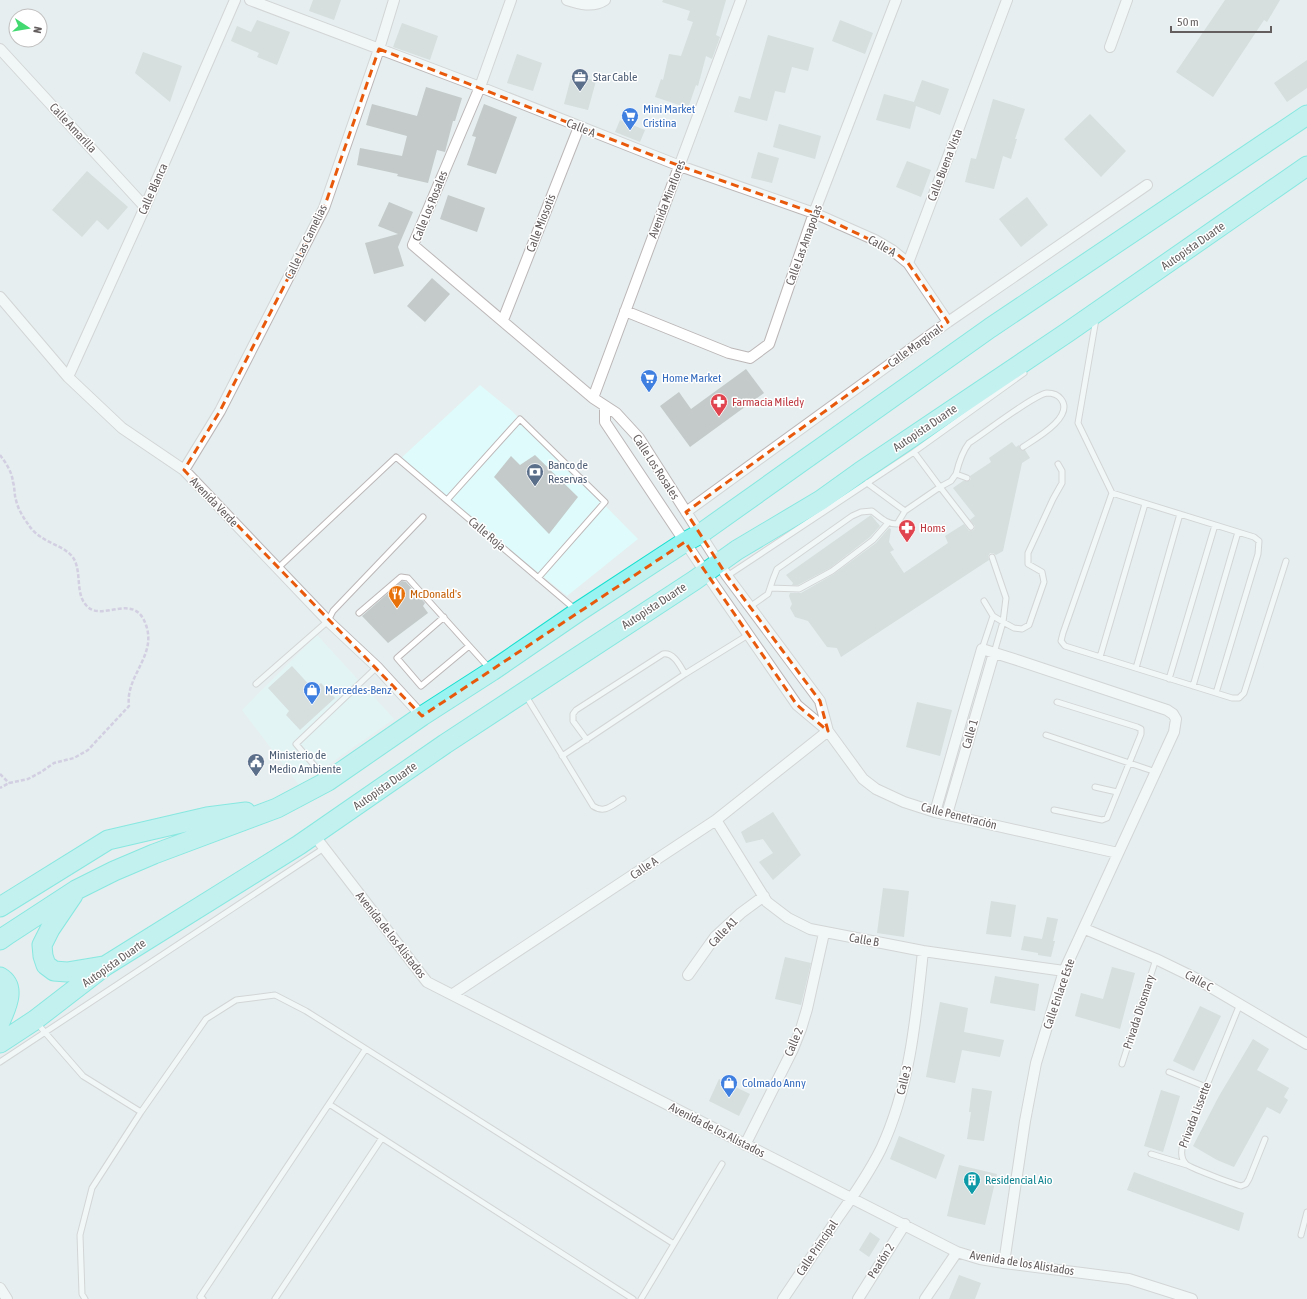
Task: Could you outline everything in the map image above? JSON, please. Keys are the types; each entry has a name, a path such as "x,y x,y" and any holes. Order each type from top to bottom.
{"highway":[{"path":"0,940 76,890 154,854 277,808 328,782 422,716 692,538 990,328 1307,115"},
{"name":"Autopista Duarte","path":"0,1043 40,1026 105,966 319,842 445,744 524,691 717,570 737,550 821,500 860,472 1073,331 1307,166"},
{"path":"0,907 108,840 207,817 277,808"},
{"path":"76,890 50,929 42,945 44,961 46,965 54,971 67,972 105,966"},
{"path":"0,976 9,988 9,995 0,1022"}],"street":[{"name":"Calle Blanca","path":"68,377 145,207 235,0"},
{"name":"Calle A","path":"250,0 480,87 680,166 814,213 875,240 892,250 908,263"},
{"name":"Calle Las Camelias","path":"184,470 220,412 324,208 379,49 394,0"},
{"name":"Calle Los Rosales","path":"511,0 480,87 413,245 593,398 616,413 639,438 686,512 692,538"},
{"path":"566,0 577,4 592,5 605,0"},
{"name":"Avenida Miraflores","path":"593,398 741,0"},
{"name":"Calle Las Amapolas","path":"625,311 729,353 750,358 768,344 814,213 896,0"},
{"name":"Calle Buena Vista","path":"908,263 1007,0"},
{"path":"1110,47 1127,0"},
{"name":"Calle Amarilla","path":"0,49 145,207"},
{"name":"Calle Miosotis","path":"503,320 579,127"},
{"name":"Calle Marginal","path":"686,512 948,322 1148,184"},
{"path":"908,263 948,322"},
{"name":"Avenida Verde","path":"0,297 68,377 122,428 184,470 328,621 377,668 422,716"},
{"name":"Calle Los Rosales","path":"605,407 605,422 692,538"},
{"path":"692,538 717,570"},
{"path":"692,538 717,570"},
{"name":"Calle Penetración","path":"717,570 750,606 820,702 828,731"},
{"name":"Calle Penetración","path":"717,570 748,635 797,705 828,731 863,779 876,789 904,802 935,812 1118,853"},
{"path":"935,812 982,649 994,653"},
{"name":"Calle Enlace Este","path":"994,653 1167,710 1173,714 1176,719 1174,732 1118,853 1085,929 1064,971 1036,1063 1025,1121 1004,1263"},
{"name":"Calle 1","path":"947,814 994,653"},
{"name":"Calle A","path":"453,994 716,820 828,731"},
{"name":"Calle B","path":"716,820 768,902 788,918 810,930 923,951 1064,971"},
{"name":"Avenida de los Alistados","path":"319,842 427,982 957,1252 980,1259 1004,1263 1129,1279 1192,1299"},
{"name":"Calle A1","path":"688,975 715,937 741,913 764,896"},
{"name":"Calle C","path":"1085,929 1156,959 1195,978 1307,1044"},
{"name":"Calle 2","path":"745,1145 793,1049 801,1029 824,933"},
{"name":"Calle 3","path":"851,1198 880,1149 896,1111 908,1070 918,1004 923,951"},
{"name":"Calle Principal","path":"783,1299 851,1198"},
{"name":"Peatón 2","path":"858,1299 904,1224"},
{"path":"925,1299 957,1252"},
{"path":"0,1288 7,1299"}],"lane":[{"path":"1098,312 1078,422 1112,493 1061,641 1065,646 1232,698 1238,698 1244,693 1286,562"},
{"path":"717,570 867,483 914,452 1029,369"},
{"path":"750,606 768,594 777,569 852,516 861,512 872,511 888,522 897,524 905,511 951,481 956,474 964,449 969,443 1031,400 1046,393 1055,394 1064,404 1063,413 1059,421 1023,447"},
{"path":"447,500 520,419 605,502 538,578"},
{"path":"914,452 971,527"},
{"name":"Calle Roja","path":"278,568 396,457 578,612"},
{"path":"984,601 993,616 1014,628 1022,629 1029,625 1044,582 1042,572 1028,564 1028,553 1062,483 1062,471 1058,464"},
{"path":"956,474 967,478"},
{"path":"867,483 905,511"},
{"path":"1112,493 1254,537 1259,541 1258,554 1216,693"},
{"path":"1100,657 1145,504"},
{"path":"1136,668 1180,514"},
{"path":"256,684 328,621 334,611 423,517"},
{"path":"770,588 799,589 832,571 873,540 888,522"},
{"path":"1169,679 1215,525"},
{"path":"1193,686 1238,532"},
{"path":"992,558 1006,598 1003,622 994,653"},
{"path":"359,613 398,579 404,577 412,582 492,671"},
{"path":"982,649 993,616"},
{"path":"444,617 397,658 421,686 469,646"},
{"path":"562,756 685,674 748,635"},
{"path":"587,740 573,721 573,714 576,710 663,654 667,653 672,656 685,674"},
{"path":"328,782 296,744 377,668"},
{"path":"524,691 593,806 599,810 606,809 623,798"},
{"path":"1054,810 1102,820 1106,818 1141,734 1141,730 1137,727 1056,702"},
{"path":"1046,735 1156,772"},
{"path":"1095,787 1117,792"},
{"path":"0,1062 40,1026 319,842"},
{"name":"Privada Diosmary","path":"1122,1064 1156,959"},
{"path":"84,1299 82,1294 80,1235 92,1188 140,1112 206,1019 236,1000 275,995 306,1011 365,1050 674,1244"},
{"name":"Privada Lissette","path":"1240,1004 1181,1151 1181,1157 1187,1165 1241,1186 1246,1184 1249,1179 1265,1139"},
{"path":"40,1026 83,1076 140,1112"},
{"path":"203,1299 200,1297 365,1050"},
{"path":"1169,1072 1206,1087"},
{"path":"329,1104 633,1299"},
{"path":"275,1299 382,1138"},
{"path":"1151,1154 1187,1165"},
{"path":"641,1299 722,1164"},
{"path":"1301,1235 1307,1212"}],"path":[{"path":"0,455 10,469 16,500 20,512 29,526 40,537 70,554 75,562 81,595 86,605 92,610 99,612 124,608 136,611 143,618 149,638 147,651 129,691 129,706 88,750 74,758 54,763 28,779 0,788"},
{"path":"0,774 9,784"}],"highlighted area":[{"path":"379,49 680,166 814,213 892,250 908,263 948,322 686,512 727,576 820,701 828,731 797,705 685,542 422,716 184,470 220,411 324,208"}],"shaded area":[{"path":"480,385 512,411 638,539 567,596 399,460"},
{"path":"317,635 394,719 299,785 242,710"}],"building":[{"path":"313,0 341,0 334,20 309,11"},
{"path":"663,0 726,0 716,35 720,37 712,59 706,56 698,86 696,85 688,108 655,97 661,79 663,80 669,54 681,56 693,22 687,20 690,11 662,2"},
{"path":"1225,0 1280,0 1267,22 1264,20 1213,97 1176,72"},
{"path":"257,20 290,32 277,65 257,57 259,53 231,41 237,26 251,32"},
{"path":"840,20 873,33 865,54 832,41"},
{"path":"402,23 438,36 430,60 393,47"},
{"path":"768,35 814,48 808,71 792,67 785,93 775,91 767,121 734,112 739,96 750,99"},
{"path":"143,52 182,66 170,102 135,73"},
{"path":"517,54 542,63 533,91 507,83"},
{"path":"1307,60 1307,88 1287,102 1274,83"},
{"name":"Star Cable","path":"572,74 596,81 588,110 564,104"},
{"path":"922,80 949,89 940,115 916,106 910,129 876,120 884,94 914,102"},
{"path":"426,87 462,98 455,121 453,121 445,152 437,150 428,183 397,176 398,174 357,165 360,148 402,156 407,136 366,125 372,104 417,116"},
{"path":"993,99 1025,109 1015,139 1017,139 1011,159 1003,156 994,189 965,182 971,158 976,159"},
{"path":"484,104 517,117 496,174 467,165 476,137 472,136"},
{"path":"1090,114 1126,151 1101,177 1064,139"},
{"name":"Mini Market Cristina","path":"620,120 645,130 640,142 615,132"},
{"path":"779,124 821,136 815,159 773,147"},
{"path":"758,152 779,158 772,183 751,178"},
{"path":"907,161 931,170 921,197 896,187"},
{"path":"87,171 128,207 108,230 97,220 82,237 52,210"},
{"path":"448,195 485,208 477,232 440,219"},
{"path":"1027,197 1048,225 1021,247 999,219"},
{"path":"389,202 413,212 398,247 404,266 374,274 365,243 398,234 378,226"},
{"path":"432,278 450,294 425,322 407,306"},
{"path":"746,369 764,393 690,447 660,406 679,392 691,409"},
{"path":"1012,442 1016,447 1019,445 1021,450 1025,450 1030,458 1022,463 1003,551 996,555 990,553 988,556 989,560 841,657 837,648 827,647 808,621 795,617 790,608 792,604 789,596 790,593 801,593 834,574 876,543 889,528 891,529 889,542 894,550 890,552 904,573 948,543 945,536 964,524 969,531 974,530 975,526 970,520 975,516 953,488 963,481 969,481 971,479 970,476 991,462 989,458"},
{"name":"Banco de Reservas","path":"535,455 578,497 549,534 494,477 511,456 520,465"},
{"path":"871,515 880,526 870,537 830,568 798,585 792,585 793,583 786,575"},
{"name":"McDonald's","path":"402,581 406,582 425,603 423,606 428,613 388,643 362,616"},
{"path":"292,666 313,689 321,683 335,698 300,730 286,715 289,711 268,688"},
{"path":"917,702 952,710 940,756 906,747"},
{"path":"773,812 801,855 773,880 759,862 773,853 763,839 746,843 741,832"},
{"path":"883,888 909,891 904,937 877,933"},
{"path":"991,901 1016,905 1011,937 986,934"},
{"path":"1047,917 1058,919 1051,957 1021,950 1024,936 1042,939"},
{"path":"785,957 811,963 801,1005 775,999"},
{"path":"1112,967 1135,973 1120,1029 1075,1016 1081,993 1103,999"},
{"path":"995,976 1039,984 1035,1011 990,1003"},
{"path":"940,1002 968,1008 964,1032 1004,1040 1000,1057 962,1050 955,1083 926,1077"},
{"path":"1200,1006 1221,1016 1194,1071 1173,1061"},
{"path":"1253,1039 1269,1049 1257,1070 1289,1088 1284,1097 1288,1100 1280,1114 1267,1107 1234,1167 1217,1160 1193,1146 1219,1096"},
{"name":"Colmado Anny","path":"719,1079 750,1094 739,1116 709,1101"},
{"path":"972,1088 992,1091 984,1141 967,1139 971,1112 969,1112"},
{"path":"1161,1090 1180,1096 1163,1152 1144,1146"},
{"path":"899,1136 945,1155 936,1179 890,1159"},
{"name":"Residencial Aio","path":"959,1165 997,1174 985,1225 947,1216"},
{"path":"1134,1172 1244,1213 1239,1231 1127,1190"},
{"path":"870,1232 880,1239 869,1257 859,1250"},
{"path":"959,1275 981,1283 975,1299 949,1299"}],"place":[{"name":"Star Cable","path":"580,92"},
{"name":"Mini Market Cristina","path":"630,131"},
{"name":"Home Market","path":"649,393"},
{"name":"Farmacia Miledy","path":"719,417"},
{"name":"Banco de Reservas","path":"535,487"},
{"name":"Homs","path":"907,543"},
{"name":"McDonald's","path":"397,609"},
{"name":"Mercedes-Benz","path":"312,705"},
{"name":"Ministerio de Medio Ambiente","path":"256,777"},
{"name":"Colmado Anny","path":"729,1098"},
{"name":"Residencial Aio","path":"972,1195"}]}
